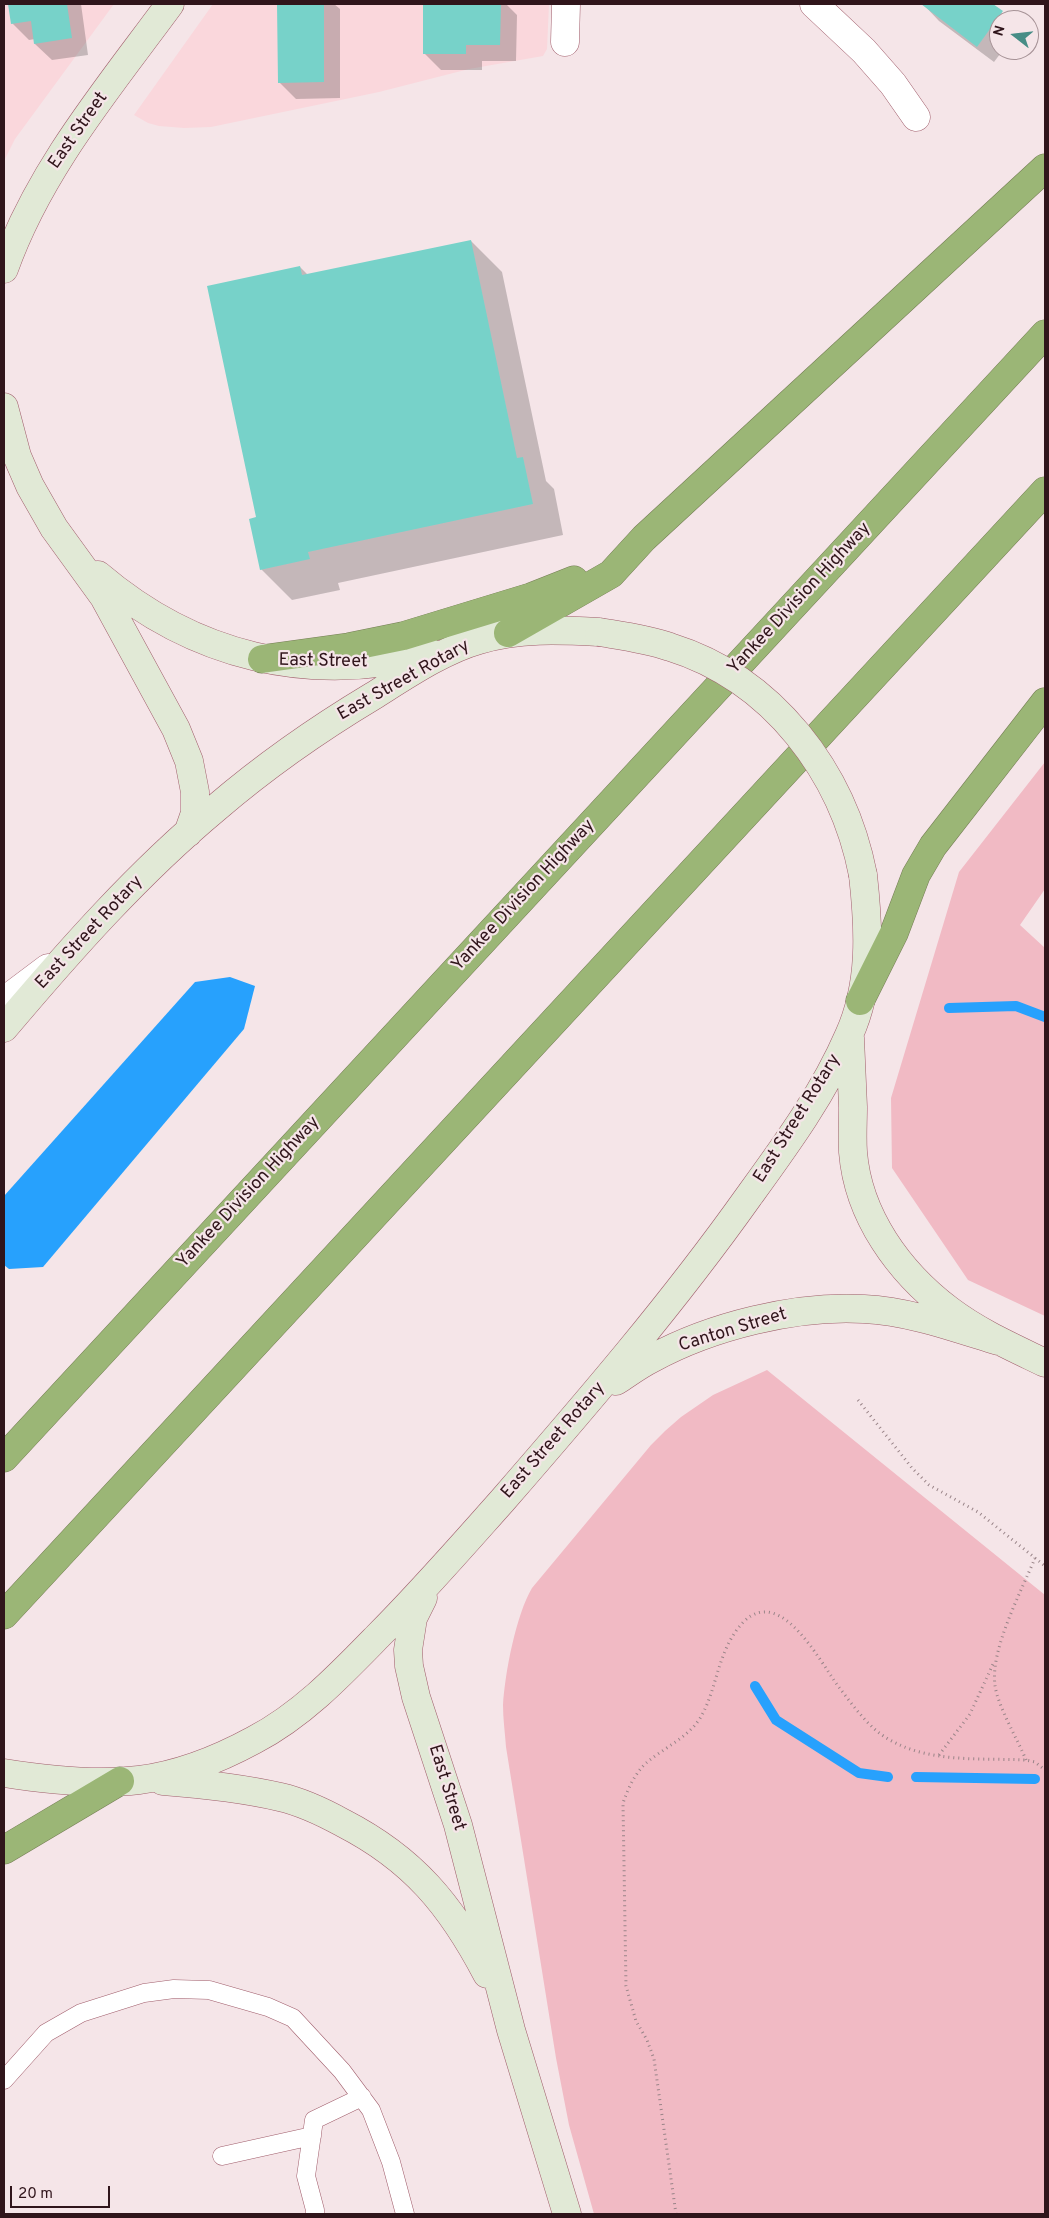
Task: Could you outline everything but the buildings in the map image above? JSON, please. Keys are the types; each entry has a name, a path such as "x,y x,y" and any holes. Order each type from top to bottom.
{"highway":[{"path":"508,633 561,605 611,574 644,538 1045,168"},
{"name":"Yankee Division Highway","path":"4,1458 1045,334"},
{"path":"4,1615 1045,491"},
{"path":"262,659 386,640 531,597 577,579 644,538"},
{"path":"860,1001 894,934 916,875 933,846 1045,702"},
{"path":"4,1850 131,1780"}],"main road":[{"name":"East Street","path":"4,268 15,237 31,204 63,150 170,4"},
{"name":"East Street","path":"4,407 17,456 30,486 54,528 92,577 119,622 176,729 189,761 195,792 195,813 188,833"},
{"name":"East Street","path":"76,556 142,609 216,646 262,659 310,665 375,663 420,656 478,640"},
{"name":"East Street Rotary","path":"4,1028 83,938 134,884 188,833 263,770 337,718 407,675 462,646 508,633 543,630 599,632 672,647 730,675 771,706 812,752 836,791 852,830 863,875 868,921 867,966 860,1001 850,1034 827,1080 786,1144 694,1271 596,1394 454,1556 334,1682 288,1719 256,1739 220,1757 183,1770 131,1780 71,1780 10,1774"},
{"name":"Canton Street","path":"850,1034 853,1152 858,1184 869,1214 888,1248 922,1286 950,1310 998,1340 1045,1363"},
{"name":"Canton Street","path":"596,1394 651,1359 696,1338 758,1319 796,1312 829,1308 866,1309 929,1320 998,1340"},
{"name":"East Street","path":"454,1556 428,1590 413,1618 409,1642 409,1666 416,1696 458,1825 511,2030 568,2214"},
{"name":"East Street","path":"131,1780 215,1785 282,1797 318,1810 372,1838 417,1872 441,1899 475,1952 498,1997 511,2030"}],"street":[{"path":"565,42 566,4"},
{"path":"814,4 864,51 893,84 916,117"},
{"path":"4,1000 35,978 83,938"}],"lane":[{"path":"4,2080 46,2034 81,2013 144,1993 174,1989 209,1990 268,2007 293,2018 342,2071 371,2110 388,2154 405,2214"},
{"path":"315,2214 306,2176 314,2120 362,2098"},
{"path":"222,2156 312,2136"}],"path":[{"path":"858,1400 912,1468 929,1485 978,1512 1045,1566"},
{"path":"939,1756 970,1714 995,1659 1035,1558"},
{"path":"676,2214 654,2059 647,2040 636,2021 626,1986 623,1803 635,1776 644,1766 689,1731 702,1716 729,1642 737,1630 760,1612 772,1613 783,1617 801,1633 857,1710 874,1729 890,1740 912,1750 939,1756 1026,1760 1034,1762 1045,1770"},
{"path":"995,1659 994,1671 997,1695 1026,1760"}],"shaded area":[{"path":"4,4 114,4 15,139 4,161"},
{"path":"213,4 549,4 547,49 543,56 469,69 379,92 211,127 184,128 159,126 148,123 134,115"},
{"path":"1045,762 1045,889 1020,925 1045,948 1045,1316 968,1280 892,1168 891,1098 959,872"},
{"path":"767,1370 1045,1595 1045,2214 594,2214 569,2125 556,2058 506,1747 503,1705 509,1661 516,1628 532,1588 651,1445 681,1417 713,1395"}],"water":[{"path":"230,977 255,986 244,1029 43,1267 9,1269 4,1265 4,1196 195,982"}],"waterway":[{"path":"949,1008 1016,1006 1045,1017"},
{"path":"755,1686 776,1720 859,1773 888,1777"},
{"path":"916,1777 1035,1779"}]}
